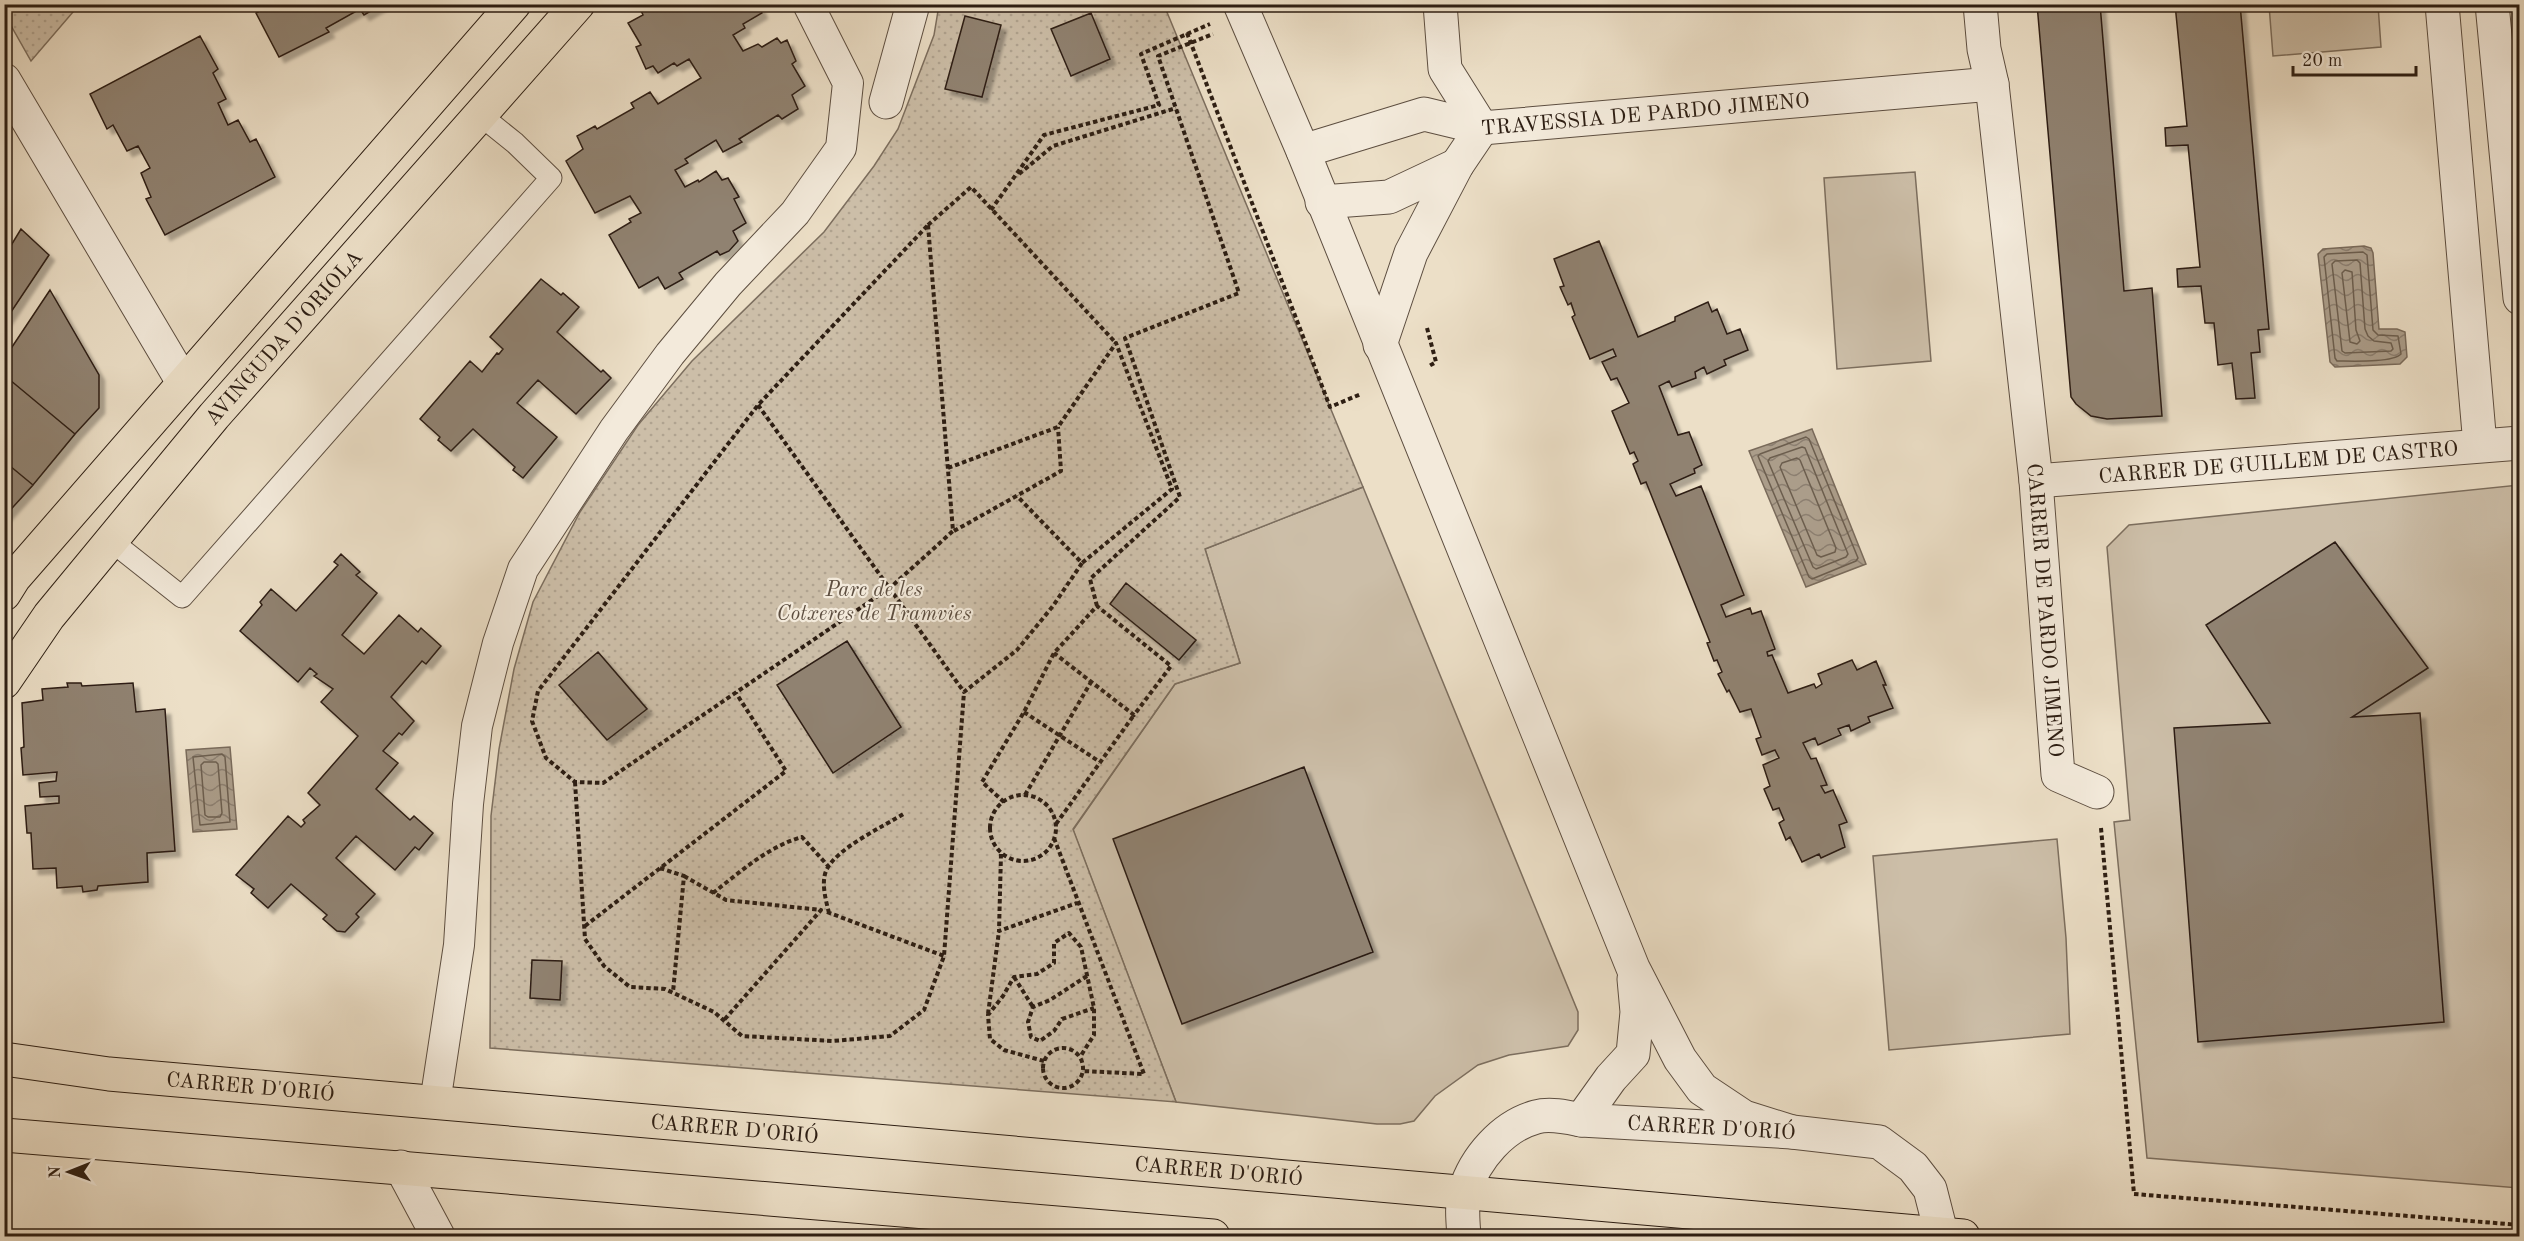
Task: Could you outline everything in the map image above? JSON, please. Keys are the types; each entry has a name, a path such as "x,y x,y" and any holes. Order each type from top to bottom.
{"main road":[{"path":"4,594 14,578 183,382 514,4"},
{"name":"AVINGUDA D'ORIOLA","path":"4,682 49,616 214,416 578,4"},
{"name":"CARRER D'ORIÓ","path":"4,1059 109,1074 1949,1236"},
{"path":"4,1135 1213,1236"}],"street":[{"path":"435,1103 459,945 468,804 477,726 498,643 519,580 523,569 565,502 670,354 728,284 795,213 841,148 849,83 808,4"},
{"path":"886,102 913,4"},
{"path":"1380,345 1411,253 1457,165 1482,128 1445,69 1440,4"},
{"name":"CARRER DE PARDO JIMENO","path":"1980,4 1984,49 1992,84 2036,481 2058,775 2097,792"},
{"path":"2442,4 2480,445"},
{"path":"2492,4 2520,298"},
{"path":"1243,10 1303,151 1633,968 1680,1059 1702,1089 1744,1117 1792,1132"},
{"path":"1303,151 1424,114 1445,69"},
{"path":"4,80 183,382"},
{"name":"TRAVESSIA DE PARDO JIMENO","path":"1424,114 1482,128 1992,84"},
{"path":"1322,202 1389,197 1457,165"},
{"name":"CARRER DE GUILLEM DE CASTRO","path":"2036,481 2520,443"},
{"path":"1581,1120 1611,1078 1633,1054 1636,1012 1633,968"},
{"name":"CARRER D'ORIÓ","path":"1464,1236 1464,1192 1482,1156 1500,1137 1516,1125 1537,1116 1557,1115 1581,1120 1792,1132 1879,1142 1913,1167 1930,1189 1949,1236"},
{"path":"401,1167 438,1236"}],"lane":[{"path":"110,540 182,597 551,178 515,142 479,114"}],"path":[{"path":"1056,825 1048,806 1036,798 1025,795 1010,797 997,807 989,827 994,846 1011,860 1026,861 1041,856 1049,848 1054,838 1056,825 1170,666 1097,606 1090,579 1180,498 1125,338 1239,293 1158,56 1243,10"},
{"path":"991,210 1044,135 1159,105 1142,54 1243,10"},
{"path":"1014,178 1053,146 1176,108"},
{"path":"964,692 1017,650 1053,606 1082,563 1172,489 1116,344 970,187 928,225 758,405 538,691 532,721 546,758 575,782 603,783 891,587 954,531 1061,471 1058,427"},
{"path":"928,225 954,531"},
{"path":"948,468 1058,427 1116,344"},
{"path":"575,782 585,939 604,966 630,987 664,989 673,992 714,1012 742,1036 833,1041 890,1036 924,1010 944,956 964,692 891,587 758,405"},
{"path":"1017,496 1082,563"},
{"path":"1004,802 982,782 1024,712 1054,653 1097,606"},
{"path":"1054,653 1134,715"},
{"path":"1025,795 1091,682"},
{"path":"584,927 786,771 736,693"},
{"path":"1024,712 1100,762"},
{"path":"2097,792 2134,1194 2520,1225"},
{"path":"829,913 825,897 825,873 829,867 839,854 905,813"},
{"path":"712,893 786,842 802,837 829,867"},
{"path":"1054,838 1144,1074 1082,1071"},
{"path":"1000,853 999,931 988,1014 990,1039 1004,1050 1044,1061"},
{"path":"660,868 684,876 726,900 822,910 944,956"},
{"path":"673,992 684,876"},
{"path":"999,931 1077,903"},
{"path":"724,1020 822,910"},
{"path":"1014,977 1037,974 1054,963 1054,943 1069,933 1081,947 1094,1008 1094,1035 1080,1057"},
{"path":"1087,976 1033,1007 1028,1022 1031,1037 1040,1041 1054,1031 1062,1019 1094,1008"},
{"path":"988,1014 1003,996 1014,977"},
{"path":"1014,977 1033,1007"},
{"path":"1064,1047 1071,1049 1080,1057 1082,1071 1078,1080 1071,1086 1057,1087 1050,1083 1044,1074 1044,1061 1054,1050 1064,1047"}],"green space":[{"path":"4,5 79,5 31,61 5,15"},
{"name":"Parc de les Cotxeres de Tramvies","path":"939,5 1164,5 1363,487 1205,549 1240,663 1175,684 1073,829 1176,1102 490,1048 491,816 499,749 514,669 533,602 580,512 638,425 692,361 824,232 874,166 898,129 934,35"},
{"path":"2269,5 2378,5 2381,47 2273,56"},
{"path":"1915,172 1931,361 1837,369 1824,178"},
{"path":"2519,485 2519,1188 2147,1158 2114,822 2130,820 2107,547 2129,525"},
{"path":"1363,487 1578,1012 1578,1030 1568,1046 1509,1055 1478,1065 1435,1096 1414,1121 1400,1124 1377,1124 1176,1102 1073,830 1175,684 1240,663 1205,549"},
{"path":"2057,839 2066,938 2070,1034 1889,1050 1873,856"}],"water":[{"path":"2364,246 2371,248 2373,253 2379,329 2397,329 2405,332 2407,357 2400,364 2335,367 2330,362 2318,254 2323,249"},
{"path":"1812,429 1866,564 1806,587 1749,451"},
{"path":"230,747 237,829 193,832 186,750"}],"building":[{"path":"273,4 383,4 364,15 360,9 326,28 329,32 279,57 256,13"},
{"path":"638,4 758,4 762,13 743,24 745,28 733,35 743,51 758,44 762,47 777,38 781,43 787,40 796,61 792,64 805,86 792,95 798,109 782,119 778,115 739,139 742,142 723,152 716,140 685,159 688,163 675,170 685,187 698,180 699,182 716,171 722,180 728,178 739,197 734,199 746,223 733,231 738,241 729,251 720,255 717,251 679,273 683,279 665,289 658,277 639,288 609,235 631,222 629,219 641,213 630,196 595,213 566,161 583,149 577,136 595,126 597,129 634,108 631,103 650,92 658,104 701,78 689,59 677,66 674,63 658,73 653,66 646,69 636,47 641,45 628,23 643,15"},
{"path":"2037,4 2100,4 2124,291 2152,288 2162,416 2107,419 2091,416 2071,397"},
{"path":"2175,4 2240,4 2269,329 2258,330 2260,352 2251,353 2255,398 2236,399 2232,363 2218,365 2214,323 2205,323 2201,286 2178,287 2177,269 2200,267 2188,145 2166,146 2165,128 2187,126"},
{"path":"1091,13 1110,59 1071,76 1051,29"},
{"path":"965,16 1001,25 982,97 945,89"},
{"path":"200,36 218,69 213,73 226,99 218,103 228,125 238,120 250,142 256,139 275,177 165,235 146,199 151,197 141,173 150,168 138,146 127,151 113,125 107,129 90,94"},
{"path":"21,229 49,255 5,321 4,257"},
{"path":"1599,241 1638,337 1675,321 1675,317 1708,302 1712,312 1717,309 1727,334 1740,329 1748,350 1724,360 1726,365 1707,374 1704,367 1695,372 1696,378 1672,387 1669,381 1659,386 1678,435 1689,432 1702,465 1694,469 1695,473 1670,484 1676,496 1701,486 1744,595 1721,605 1726,617 1750,608 1752,614 1761,611 1775,649 1767,652 1768,656 1772,655 1788,693 1814,684 1816,688 1822,684 1818,674 1852,660 1857,670 1876,661 1886,685 1883,685 1893,708 1868,717 1870,722 1851,731 1849,725 1838,729 1841,735 1818,745 1815,738 1803,743 1811,759 1816,758 1827,785 1821,786 1825,793 1833,790 1847,822 1839,825 1845,847 1821,858 1819,854 1802,862 1790,837 1786,840 1779,823 1784,820 1779,808 1773,810 1764,789 1770,786 1763,765 1779,758 1775,750 1762,755 1756,739 1761,737 1751,709 1740,712 1718,674 1722,672 1717,660 1714,661 1707,643 1710,642 1646,482 1641,484 1633,464 1638,461 1634,452 1630,454 1612,411 1629,403 1617,378 1611,380 1602,362 1616,356 1613,349 1590,359 1572,317 1575,315 1571,303 1568,305 1560,287 1564,286 1554,259"},
{"path":"541,279 579,307 557,332 601,372 603,370 611,378 576,414 538,380 517,403 557,437 523,478 513,470 515,467 473,429 451,451 438,440 440,437 420,419 470,361 482,372 497,353 499,354 503,349 490,337"},
{"path":"50,290 99,375 99,408 75,434 4,375 4,361 8,353"},
{"path":"4,375 75,434 33,485 4,461"},
{"path":"4,461 33,485 4,517"},
{"path":"2335,542 2428,668 2352,717 2420,713 2444,1022 2198,1042 2174,728 2270,723 2206,625"},
{"path":"341,554 360,572 356,575 377,593 342,635 364,654 399,615 418,632 421,628 441,646 426,664 422,661 391,697 414,721 402,735 399,733 383,751 398,763 376,789 410,820 414,816 433,833 419,850 415,847 395,870 356,836 336,858 375,894 356,914 359,917 345,932 337,931 323,919 327,915 291,884 268,908 251,893 254,889 236,875 288,816 301,827 305,823 303,820 320,805 308,793 358,736 321,702 333,689 314,676 317,674 310,668 298,682 240,631 262,605 260,602 271,589 296,611 338,565 334,562"},
{"path":"1126,583 1196,640 1179,660 1110,604"},
{"path":"847,641 901,727 833,773 777,685"},
{"path":"598,652 647,709 607,740 559,685"},
{"path":"67,683 81,683 82,686 133,683 136,712 165,709 175,851 147,853 148,882 98,886 97,890 83,892 82,886 57,888 56,868 33,869 31,833 27,833 25,806 59,803 59,796 40,797 39,783 56,781 57,772 23,775 22,703 43,700 42,689 68,687"},
{"path":"1304,767 1373,952 1182,1024 1113,839"},
{"path":"532,960 562,961 560,1000 530,998"}]}
